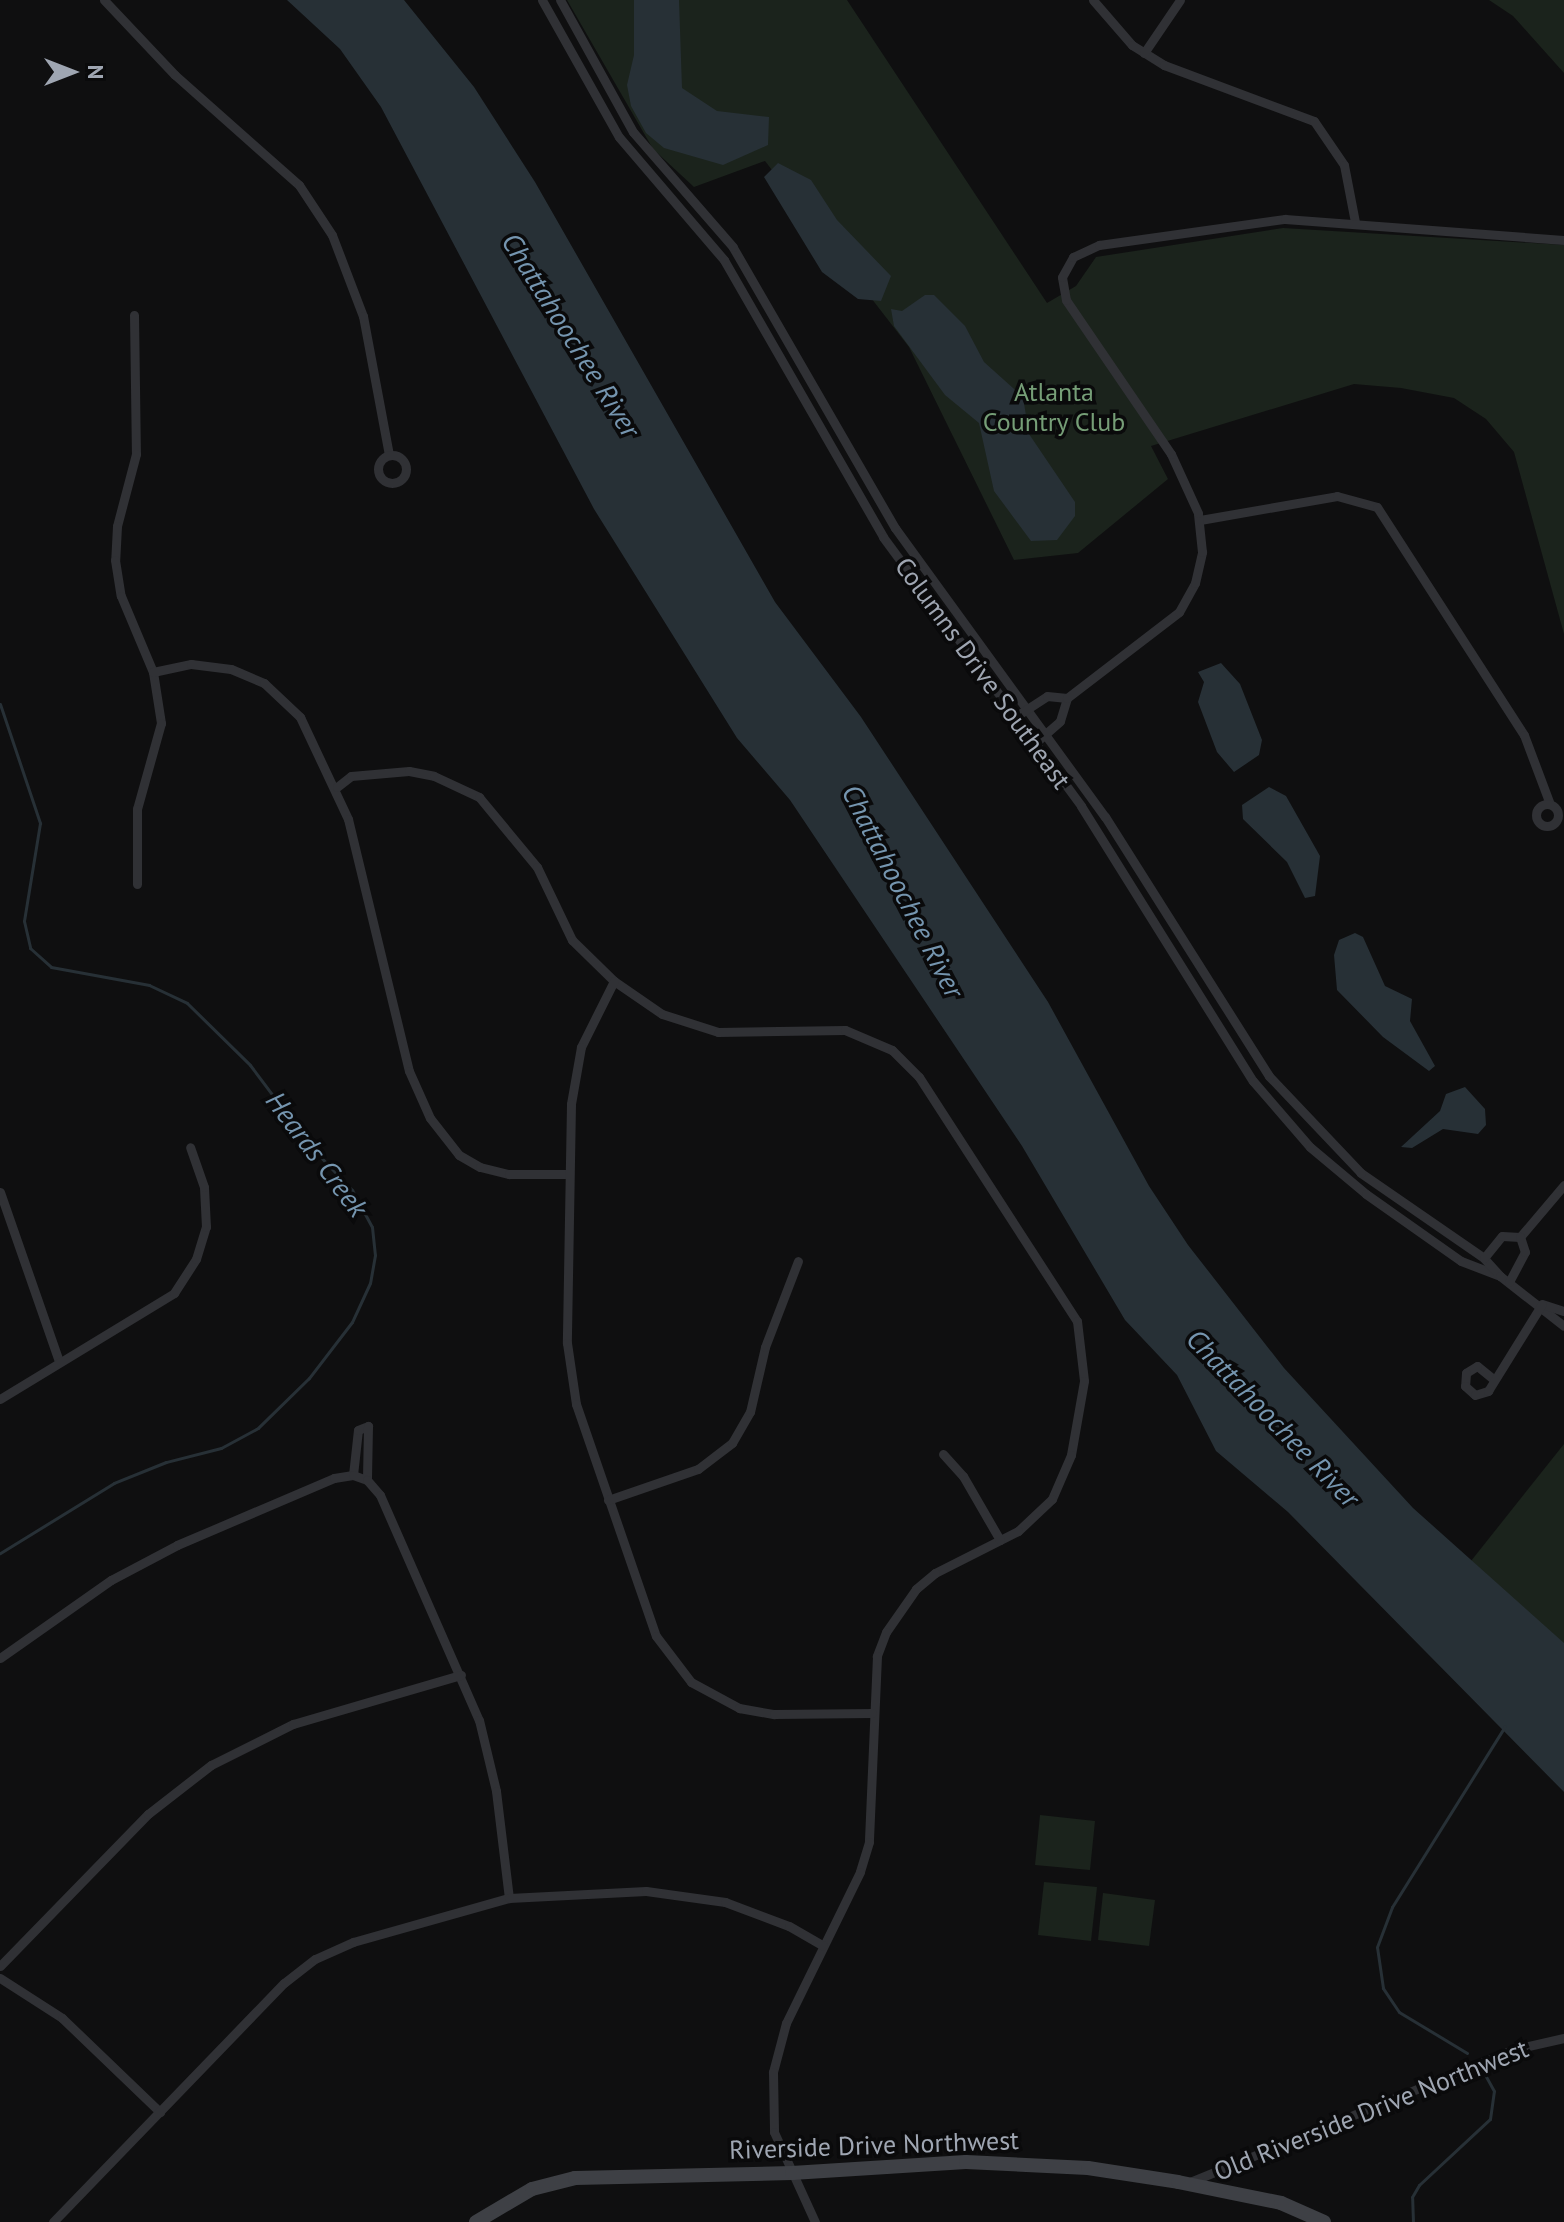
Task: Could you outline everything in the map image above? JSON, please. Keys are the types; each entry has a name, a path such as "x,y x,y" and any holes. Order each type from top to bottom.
{"street":[{"path":"104,0 175,75 299,185 332,235 363,316 389,455"},
{"name":"Columns Drive Southeast","path":"542,0 619,137 724,260 866,510 1081,806 1241,1064 1282,1116 1335,1170 1396,1217 1477,1271 1500,1276"},
{"name":"Columns Drive Southeast","path":"560,0 633,132 733,247 887,516 1046,735 1278,1088 1361,1173 1484,1258 1500,1276 1542,1304 1564,1326"},
{"path":"1093,0 1144,53 1314,121 1344,165 1355,222"},
{"path":"1144,53 1180,0"},
{"path":"1035,743 1060,721 1067,698 1161,630 1185,605 1201,563 1200,520 1171,454 1066,300 1062,283 1066,266 1099,245 1232,224 1294,218 1564,240"},
{"path":"134,315 136,454 117,526 115,560 121,596 153,672 161,723 137,809 137,884"},
{"path":"1200,520 1337,496 1377,507 1524,735 1550,804"},
{"path":"153,672 206,664 264,683 300,717 337,787 409,1071 430,1118 459,1155 480,1167 509,1174 569,1174"},
{"path":"1015,717 1047,696 1067,698"},
{"path":"337,787 351,776 409,771 434,776 479,797 537,867 572,940 614,981 662,1014 705,1030 830,1029 860,1034 892,1050 919,1077 1067,1301 1083,1344 1084,1381 1063,1478 1036,1517 1000,1540 935,1573 900,1608 877,1656 872,1713 869,1842 786,2023 773,2072 774,2132 815,2222"},
{"path":"614,981 590,1024 576,1067 569,1174 568,1364 608,1500 656,1636 691,1682 722,1702 754,1712 872,1713"},
{"path":"0,1399 59,1361 158,1307 190,1272 202,1244 207,1211 203,1180 190,1147"},
{"path":"1520,1237 1564,1185"},
{"path":"1,1196 59,1361"},
{"path":"1484,1258 1502,1236 1520,1237"},
{"path":"1509,1282 1525,1252 1520,1237"},
{"path":"608,1500 698,1469 732,1443 750,1412 765,1347 798,1261"},
{"path":"1492,1378 1542,1304"},
{"name":"Columns Drive Southeast","path":"1542,1304 1564,1311"},
{"path":"353,1475 358,1430 368,1426 367,1480"},
{"path":"943,1454 963,1476 1000,1540"},
{"path":"0,1658 111,1580 177,1545 334,1478 353,1475 367,1480 380,1495 461,1675 491,1762 509,1898"},
{"path":"0,1966 148,1814 211,1765 293,1724 461,1675"},
{"path":"53,2222 284,1983 315,1959 353,1942 509,1898 646,1891 691,1895 758,1912 823,1946"},
{"path":"0,1978 62,2018 160,2112"},
{"name":"Old Riverside Drive Northwest","path":"1178,2182 1318,2133 1515,2049 1564,2038"},
{"name":"Riverside Drive Northwest","path":"476,2222 522,2193 575,2178 792,2173 966,2162 1088,2168 1178,2182 1281,2203 1324,2222"}],"green space":[{"name":"Atlanta Country Club","path":"567,0 847,0 1047,303 1076,286 1096,257 1283,228 1564,245 1564,634 1514,452 1486,419 1454,398 1401,388 1354,384 1151,446 1168,479 1078,553 1014,560 909,347 765,161 694,187 653,149"},
{"path":"1489,0 1564,0 1564,73 1513,16"},
{"path":"1564,1444 1564,1674 1467,1566"},
{"path":"1040,1815 1095,1821 1090,1870 1035,1865"},
{"path":"1044,1882 1097,1887 1091,1941 1038,1935"},
{"path":"1103,1893 1155,1900 1149,1946 1098,1940"}],"water":[{"name":"Chattahoochee River","path":"287,0 404,0 474,87 535,182 775,602 861,717 1048,1002 1149,1186 1188,1245 1284,1368 1413,1508 1564,1643 1564,1792 1288,1512 1216,1451 1177,1375 1125,1320 1022,1146 790,800 737,738 594,509 381,107 340,49"},
{"path":"634,0 679,0 682,88 717,111 769,117 768,145 723,165 664,148 646,133 631,106 627,85 634,55"},
{"path":"778,163 811,180 837,220 891,276 881,301 858,299 822,272 764,177"},
{"path":"925,295 934,295 965,326 984,362 1023,397 1029,434 1075,502 1075,516 1057,540 1031,541 994,491 979,423 945,395 894,326 891,309 902,311"},
{"path":"1221,663 1240,684 1262,740 1259,755 1234,772 1217,752 1198,702 1204,682 1198,672"},
{"path":"1269,787 1286,796 1320,856 1315,896 1305,898 1287,862 1243,819 1242,805"},
{"path":"1355,933 1363,937 1385,986 1412,999 1410,1021 1435,1066 1429,1071 1383,1037 1337,990 1334,955 1339,940"},
{"path":"1465,1087 1485,1109 1486,1125 1478,1134 1443,1129 1412,1148 1401,1147 1440,1111 1446,1094"}],"waterway":[{"name":"Heards Creek","path":"0,704 40,823 24,921 30,948 51,967 149,985 187,1003 250,1065 313,1149 352,1190 372,1227 375,1255 370,1283 352,1322 309,1378 258,1428 221,1448 166,1462 114,1483 0,1553"},
{"path":"1467,2053 1399,2012 1383,1988 1377,1947 1392,1907 1505,1726"},
{"path":"1413,2222 1412,2197 1419,2185 1490,2119 1494,2091 1483,2071"}]}
